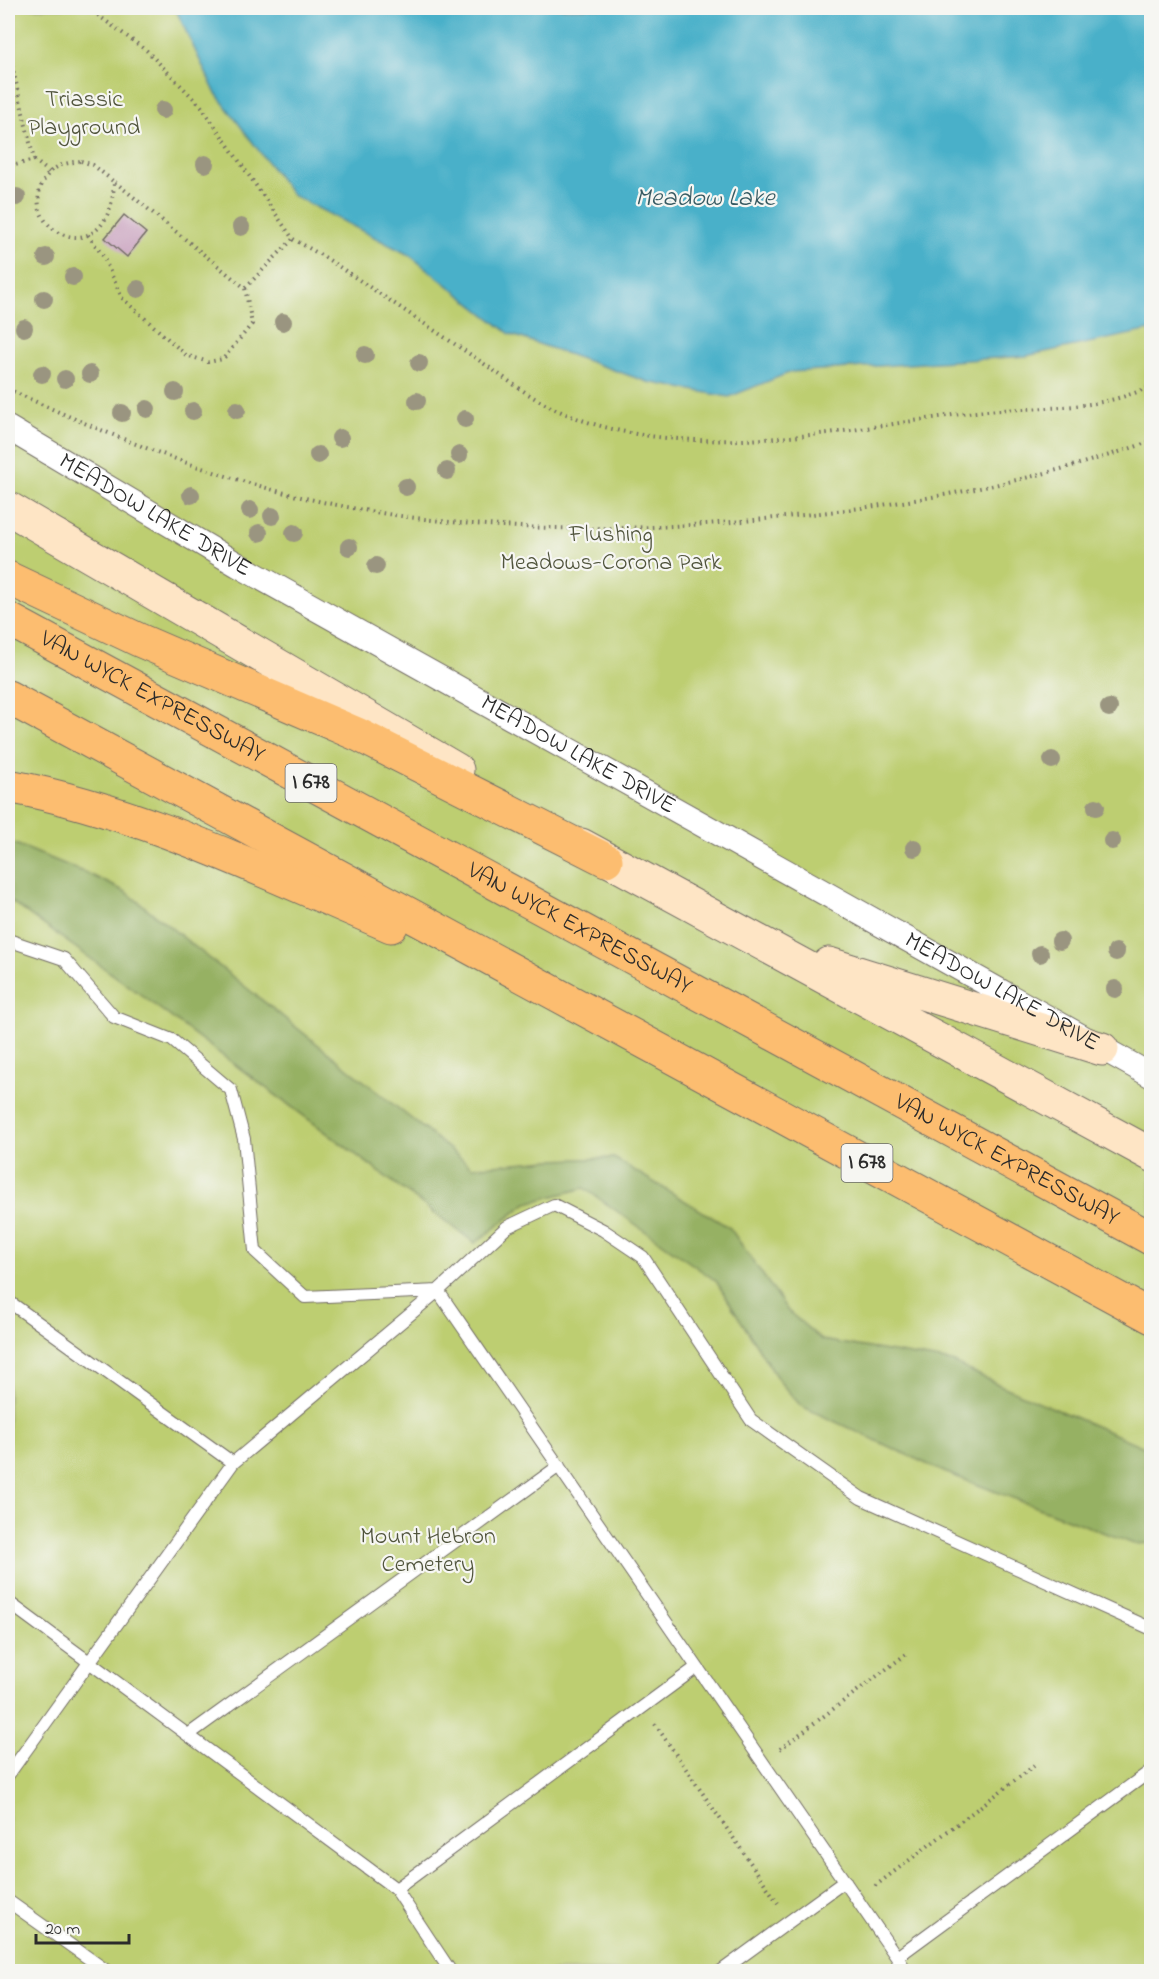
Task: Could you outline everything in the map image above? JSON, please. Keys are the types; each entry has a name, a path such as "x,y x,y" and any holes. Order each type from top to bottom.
{"highway":[{"path":"8,578 129,636 359,735 606,860"},
{"name":"VAN WYCK EXPRESSWAY","path":"8,619 1152,1239"},
{"name":"I 678","path":"8,697 1152,1317"},
{"path":"8,786 102,809 172,833 582,1008"}],"street":[{"name":"MEADOW LAKE DRIVE","path":"8,428 238,565 1152,1076"},
{"path":"8,508 370,718 606,860 1152,1155"},
{"path":"736,931 853,972 1102,1049"}],"lane":[{"path":"8,940 64,959 114,1017 172,1040 231,1090 244,1139 255,1251 305,1298 438,1291"},
{"path":"8,1775 233,1463 438,1291 507,1227 554,1205 603,1230 642,1257 751,1420 861,1498 1152,1629"},
{"path":"438,1291 907,1971"},
{"path":"8,1301 233,1463"},
{"path":"188,1735 559,1466"},
{"path":"8,1602 396,1889 451,1971"},
{"path":"396,1889 697,1667"},
{"path":"897,1957 1152,1770"},
{"path":"720,1971 845,1881"},
{"path":"8,1901 108,1971"}],"path":[{"path":"88,8 147,51 201,106 293,239 326,258 552,408 603,426 661,437 735,441 816,435 976,412 1075,408 1126,397 1152,386"},
{"path":"8,48 34,160 49,172"},
{"path":"8,167 34,160"},
{"path":"88,235 104,256 122,298 186,355 208,362 223,359 252,324 244,288 114,182 93,165 81,161 63,163 49,172 38,195 43,218 58,232 70,236 88,235 100,228 109,217 114,182"},
{"path":"244,288 293,239"},
{"path":"8,389 97,430 225,475 302,497 492,527 677,528 876,507 963,493 1057,471 1152,441"},
{"path":"763,1762 909,1652"},
{"path":"643,1707 790,1921"},
{"path":"858,1900 1034,1767"}],"green space":[{"path":"8,8 1151,8 1151,1971 8,1972"},
{"path":"8,841 89,874 126,892 472,1167 549,1160 614,1158 730,1228 788,1311 822,1340 952,1362 1151,1450 1151,1543 1134,1544 944,1472 801,1406 779,1381 716,1281 584,1188 527,1203 475,1243 8,899"}],"water":[{"name":"Meadow Lake","path":"175,8 1151,8 1151,330 1026,356 791,372 729,397 648,382 510,334 409,255 292,195 215,92"}],"building":[{"path":"124,215 146,233 127,257 105,238"}],"park label":[{"name":"Triassic Playground","path":"84,114"},
{"name":"Flushing Meadows-Corona Park","path":"611,549"},
{"name":"Mount Hebron Cemetery","path":"428,1551"}]}
